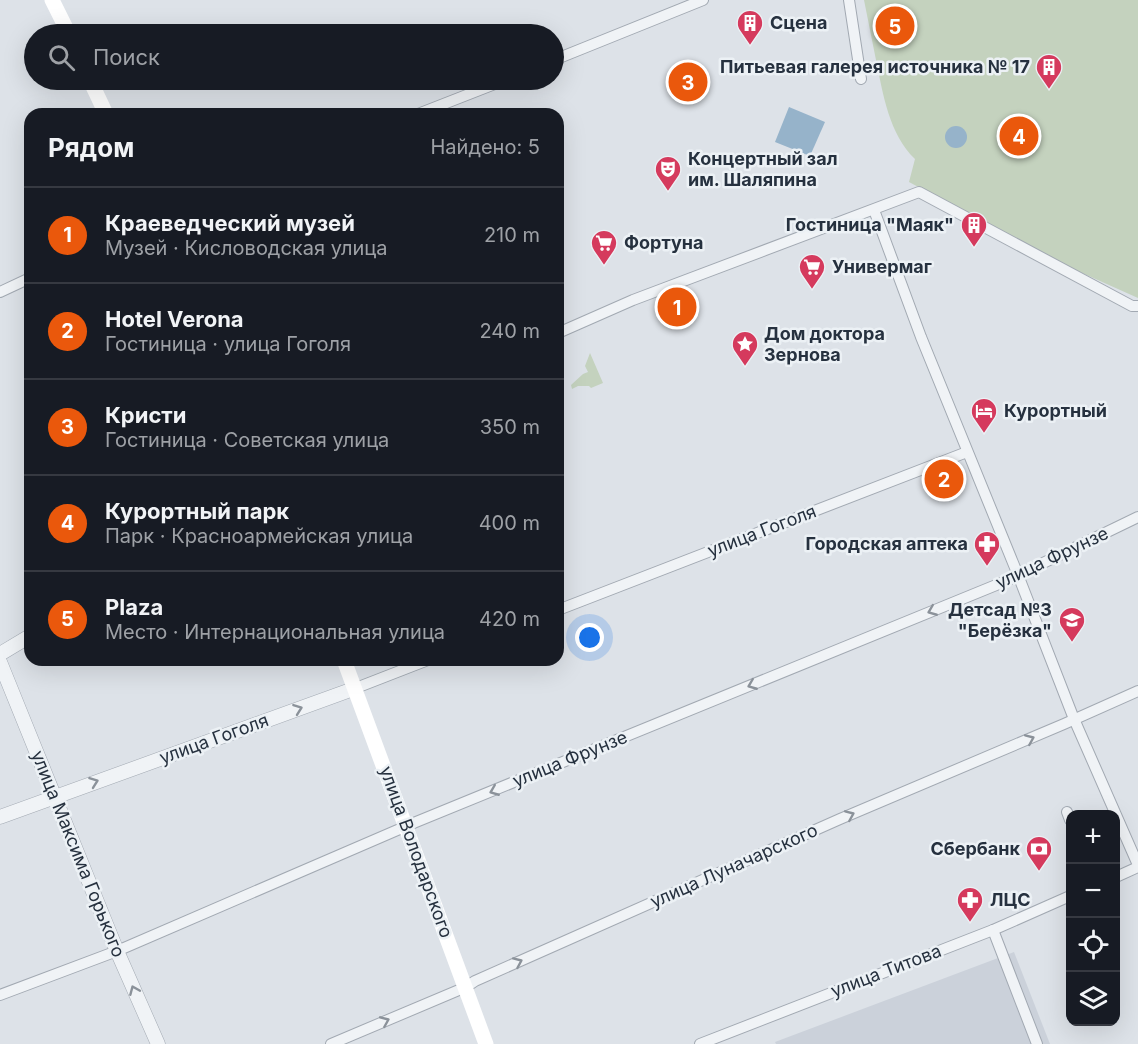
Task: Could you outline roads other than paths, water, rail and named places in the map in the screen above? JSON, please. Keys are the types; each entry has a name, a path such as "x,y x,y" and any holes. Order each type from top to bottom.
{"main road":[{"path":"52,0 64,24"},
{"path":"95,90 103,108"},
{"name":"улица Володарского","path":"347,666 486,1044"}],"street":[{"path":"564,56 703,0"},
{"path":"849,0 861,79"},
{"path":"433,108 479,90"},
{"path":"564,330 633,300 919,192 1132,306 1138,306"},
{"path":"874,210 921,337 1074,719 1138,866 1120,875"},
{"path":"0,292 24,281"},
{"name":"улица Гоголя","path":"564,608 967,452"},
{"name":"улица Фрунзе","path":"0,995 117,951 406,827 1018,575 1138,517"},
{"path":"0,654 24,640"},
{"name":"улица Максима Горького","path":"0,662 117,951 158,1044"},
{"name":"улица Гоголя","path":"0,817 413,666"},
{"name":"улица Луначарского","path":"331,1044 466,987 840,819 1138,690"},
{"name":"улица Титова","path":"700,1044 993,930 1066,898"},
{"path":"993,930 1037,1044"}],"water":[{"path":"789,107 825,122 810,156 775,142"},
{"path":"956,126 964,129 967,137 964,145 956,148 948,145 945,137 948,129"}],"place":[{"name":"Plaza","path":"895,26"},
{"name":"Сцена","path":"750,46"},
{"name":"Кристи","path":"688,82"},
{"name":"Питьевая галерея источника № 17","path":"1049,90"},
{"name":"Курортный парк","path":"1019,136"},
{"name":"Концертный зал им. Шаляпина","path":"668,192"},
{"name":"Гостиница \"Маяк\"","path":"974,248"},
{"name":"Фортуна","path":"604,266"},
{"name":"Универмаг","path":"812,290"},
{"name":"Краеведческий музей","path":"677,307"},
{"name":"Дом доктора Зернова","path":"745,367"},
{"name":"Курортный","path":"984,434"},
{"name":"Hotel Verona","path":"944,479"},
{"name":"Городская аптека","path":"987,567"},
{"name":"Детсад №3 \"Берёзка\"","path":"1072,643"},
{"name":"Сбербанк","path":"1039,872"},
{"name":"ЛЦС","path":"970,923"}]}
